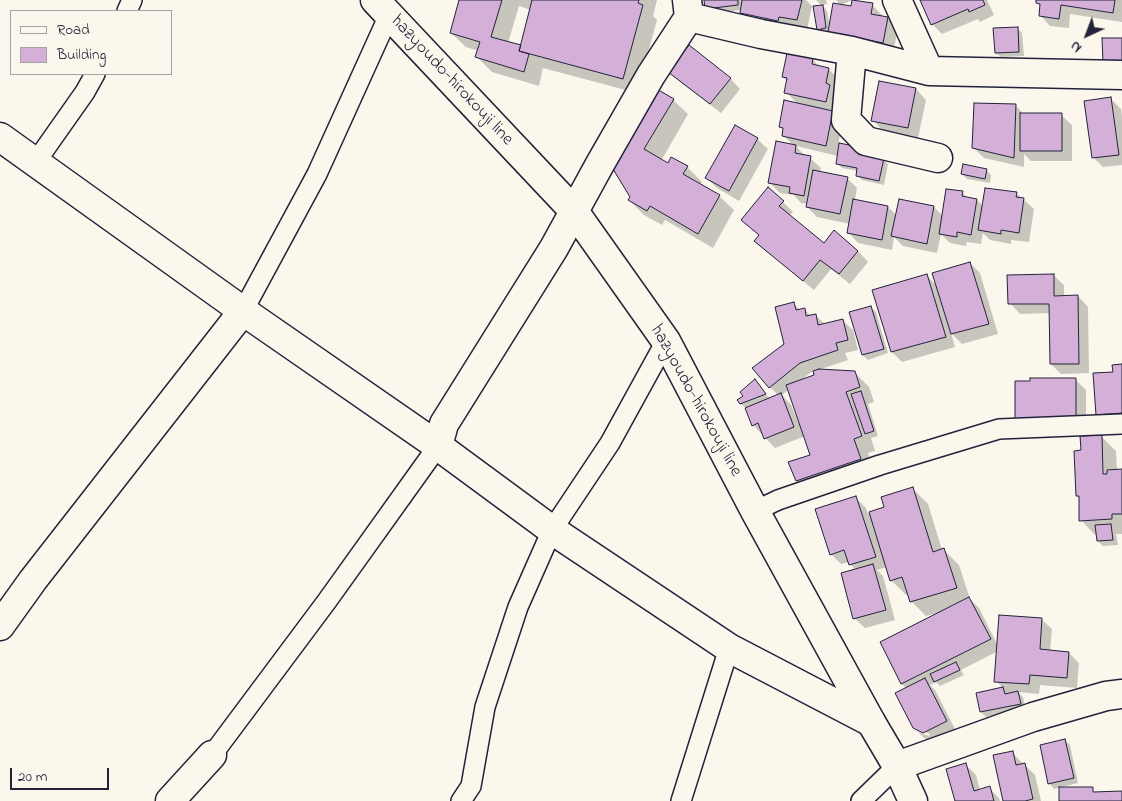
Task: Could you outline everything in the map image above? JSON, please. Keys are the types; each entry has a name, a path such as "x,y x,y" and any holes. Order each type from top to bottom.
{"street":[{"path":"897,0 929,71"},
{"name":"hazyoudo-hirokouji line","path":"386,5 574,211 666,341 755,511 897,766 913,801"},
{"path":"438,446 444,424 554,248 688,8 761,34 852,51 929,71 1122,75"},
{"path":"852,51 846,120 866,141 938,158"},
{"path":"1,139 243,311 438,446 552,530 729,648 871,722"},
{"path":"0,626 33,580 243,311"},
{"path":"897,766 1034,717 1106,696 1122,694"},
{"path":"170,801 212,755"}],"lane":[{"path":"243,311 317,174 386,5"},
{"path":"35,163 85,92 94,75"},
{"path":"461,801 471,786 485,707 518,607 552,530 610,443 666,341"},
{"path":"755,511 778,500 880,465 998,429 1122,424"},
{"path":"212,755 328,601 438,446"},
{"path":"681,801 729,648"},
{"path":"861,801 897,766"}],"building":[{"path":"459,0 502,0 491,37 521,45 519,51 529,54 524,72 475,57 480,42 450,33"},
{"path":"532,0 639,0 638,3 643,5 623,79 519,51"},
{"path":"704,0 738,0 738,5 705,9"},
{"path":"742,0 802,0 797,20 779,17 778,21 740,13"},
{"path":"852,0 873,3 871,14 888,17 883,43 828,32 833,3 851,6"},
{"path":"920,0 983,0 985,5 969,12 968,9 931,25"},
{"path":"1036,0 1115,0 1113,13 1061,5 1059,19 1039,16 1040,4 1036,3"},
{"path":"823,5 826,28 817,30 813,6"},
{"path":"1018,27 1019,52 995,53 993,28"},
{"path":"1102,38 1122,38 1122,62 1103,62"},
{"path":"689,45 731,78 710,104 668,72"},
{"path":"787,53 813,58 812,64 829,68 826,83 830,85 826,102 784,93 787,78 782,77"},
{"path":"879,81 916,88 908,128 871,121"},
{"path":"655,88 674,99 644,149 668,163 671,157 688,166 683,174 720,195 698,234 650,206 647,211 628,200 630,197 613,169 632,136 628,133"},
{"path":"1111,97 1119,155 1092,158 1084,101"},
{"path":"784,100 833,111 826,146 782,136 783,128 779,127"},
{"path":"974,103 1016,104 1014,158 972,148"},
{"path":"1020,113 1062,113 1062,151 1020,151"},
{"path":"735,125 758,138 729,191 705,178"},
{"path":"776,141 796,145 795,153 811,156 804,196 789,193 790,187 768,183"},
{"path":"839,143 859,147 858,153 884,158 879,181 856,176 857,168 836,164"},
{"path":"963,164 987,169 985,179 961,174"},
{"path":"813,170 848,177 840,214 806,207"},
{"path":"768,187 784,201 779,206 824,243 834,230 858,251 839,274 820,260 803,281 754,241 759,235 741,220"},
{"path":"985,188 1017,192 1016,197 1024,198 1019,233 1001,230 1001,234 978,230"},
{"path":"946,189 963,191 962,196 977,199 971,235 957,232 957,237 939,234"},
{"path":"853,199 888,206 882,240 847,233"},
{"path":"899,199 934,206 927,244 891,236"},
{"path":"970,262 989,324 951,334 932,273"},
{"path":"927,274 946,337 891,352 872,290"},
{"path":"1054,274 1054,296 1078,295 1079,364 1050,364 1049,304 1008,304 1007,275"},
{"path":"794,302 796,310 805,308 806,316 816,314 818,325 843,319 848,340 836,343 838,350 800,363 769,388 752,368 784,344 775,307"},
{"path":"871,306 884,349 862,355 849,312"},
{"path":"1122,364 1122,413 1096,415 1093,373 1113,372 1112,365"},
{"path":"819,369 855,371 860,387 846,392 862,436 854,439 861,459 796,481 788,462 810,455 786,385 814,375 813,371"},
{"path":"1030,378 1076,378 1076,420 1015,419 1015,381 1030,381"},
{"path":"755,379 766,394 740,404 737,400 743,396 740,392"},
{"path":"861,391 874,431 865,434 851,394"},
{"path":"781,393 794,427 764,439 758,423 752,426 745,408"},
{"path":"1102,435 1103,474 1107,474 1107,470 1122,469 1122,514 1112,514 1112,519 1079,521 1079,496 1076,496 1074,451 1081,450 1080,436"},
{"path":"913,487 933,552 944,548 957,588 910,602 902,577 890,581 869,512 884,507 881,497"},
{"path":"856,496 876,557 849,565 844,550 830,555 815,509"},
{"path":"1111,524 1113,540 1097,541 1095,525"},
{"path":"873,564 886,610 853,619 841,573"},
{"path":"969,597 991,639 901,684 880,642"},
{"path":"999,615 1042,618 1040,649 1069,652 1067,678 1030,675 1029,684 994,682"},
{"path":"956,662 960,670 934,682 930,674"},
{"path":"925,678 947,721 923,733 913,728 895,693"},
{"path":"1003,687 1005,694 1018,691 1021,704 980,712 976,693"},
{"path":"1065,739 1074,778 1048,784 1040,745"},
{"path":"1013,751 1016,765 1025,763 1033,799 1003,801 993,755"},
{"path":"966,763 974,791 990,786 994,801 955,801 946,769"},
{"path":"1059,787 1093,787 1093,792 1122,791 1122,801 1059,801"}]}
